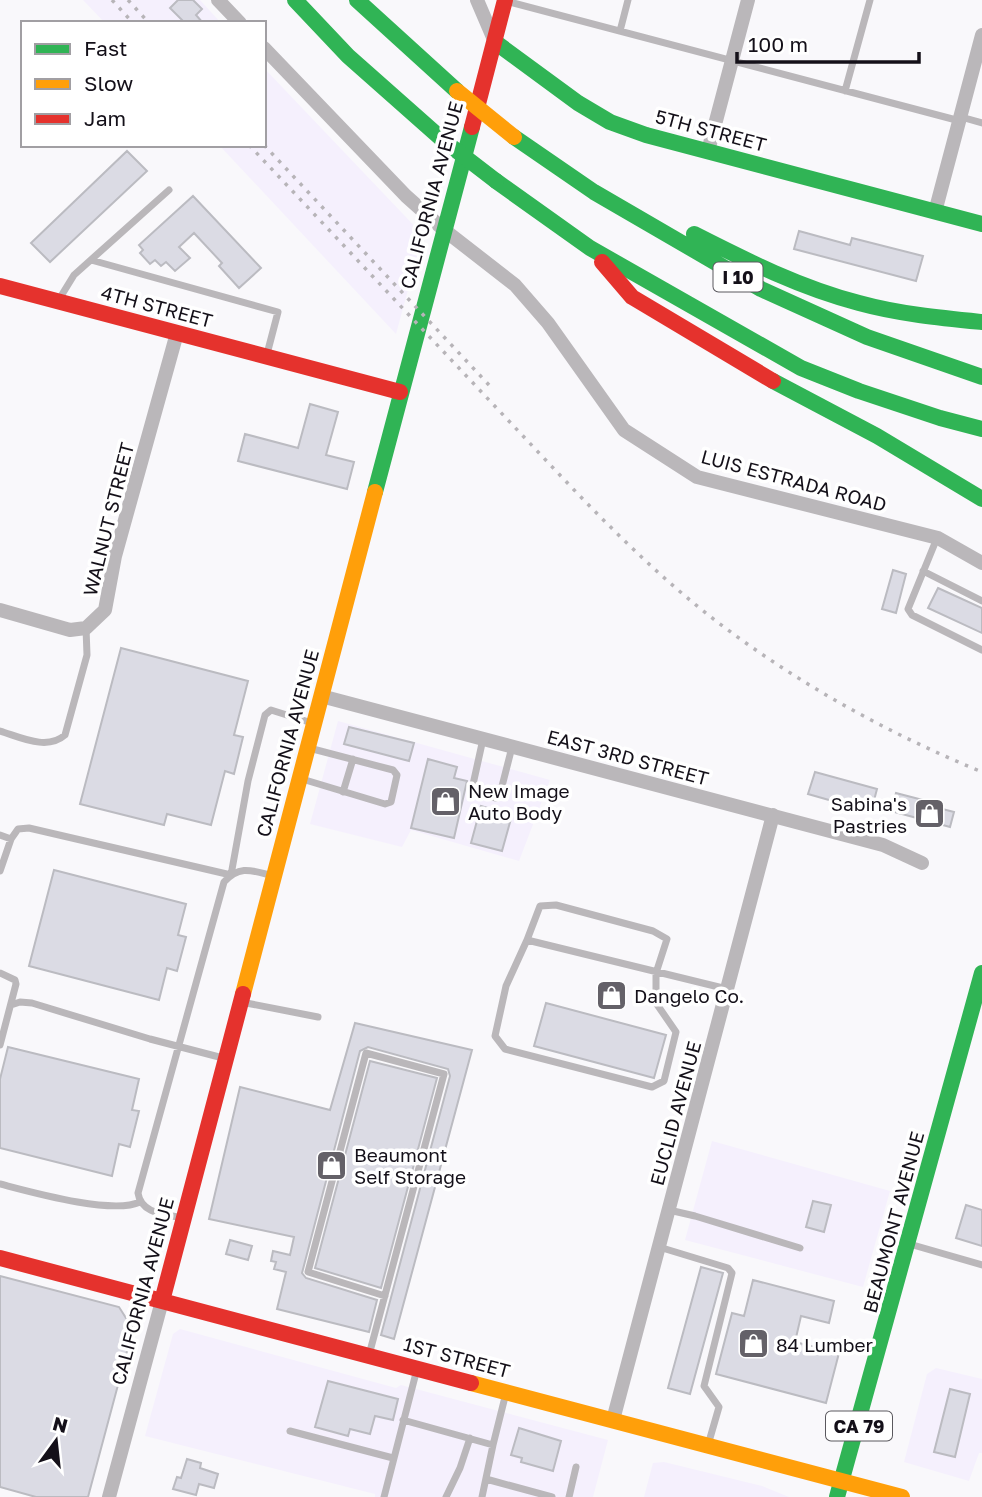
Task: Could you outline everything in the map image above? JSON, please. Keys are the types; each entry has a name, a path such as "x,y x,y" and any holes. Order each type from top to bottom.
{"main road":[{"name":"I 10","path":"295,0 322,31 382,89 496,181 590,248 801,368 859,391 982,429"},
{"name":"I 10","path":"357,0 457,91 532,150 647,224 761,289 867,337 982,377"},
{"name":"CALIFORNIA AVENUE","path":"162,1301 505,0"},
{"name":"5TH STREET","path":"495,42 578,103 610,122 646,135 982,224"},
{"path":"532,150 729,252 789,279 845,299 911,314 982,322"},
{"path":"590,248 632,297 750,369 877,436 982,499"},
{"name":"4TH STREET","path":"0,286 400,392"},
{"name":"BEAUMONT AVENUE","path":"841,1492 982,973"},
{"name":"1ST STREET","path":"0,1258 707,1445 841,1492 902,1497"}],"street":[{"path":"218,0 238,21"},
{"path":"477,0 495,42"},
{"path":"708,152 748,0"},
{"path":"935,212 982,35"},
{"name":"LUIS ESTRADA ROAD","path":"266,50 406,196 443,229 515,285 548,323 624,430 697,477 937,538 982,563"},
{"name":"WALNUT STREET","path":"86,628 105,610 115,556 177,333"},
{"path":"0,610 70,630 86,628"},
{"name":"EAST 3RD STREET","path":"321,696 883,845 922,863"},
{"name":"EUCLID AVENUE","path":"613,1420 773,815"},
{"name":"CALIFORNIA AVENUE","path":"109,1497 162,1301"}],"lane":[{"path":"505,0 845,91 982,123"},
{"path":"620,31 628,0"},
{"path":"845,91 870,0"},
{"path":"57,302 74,275 169,190"},
{"path":"91,260 278,312 266,357"},
{"path":"937,538 908,609 912,615 982,649"},
{"path":"923,571 982,601"},
{"path":"0,731 45,743 53,743 65,735 87,655 86,628"},
{"path":"231,875 248,781 265,715 271,710 314,724"},
{"path":"484,738 472,789 477,793 496,798 500,794 512,746"},
{"path":"300,778 381,804 391,802 396,772 308,748"},
{"path":"343,792 352,759"},
{"path":"0,871 11,839 18,829 45,830 231,875"},
{"path":"0,835 11,839"},
{"path":"183,1218 147,1209 140,1202 138,1193 225,882 238,870 274,877"},
{"path":"556,905 653,932 667,939 656,973 656,1003 676,1032 664,1081 652,1087 505,1049 495,1036 506,986 527,940 541,906 556,905"},
{"path":"527,940 727,989"},
{"path":"0,973 16,984 0,1045"},
{"path":"11,1005 20,1002 32,1003 226,1059"},
{"path":"240,1002 318,1017"},
{"path":"369,1356 385,1296 444,1074 366,1053 308,1272 385,1296"},
{"path":"0,1184 48,1196 114,1206 140,1202"},
{"path":"669,1210 800,1248"},
{"path":"909,1244 982,1265"},
{"path":"659,1247 728,1268 732,1273 704,1387 719,1407 707,1445"},
{"path":"384,1497 417,1368"},
{"path":"482,1497 506,1392"},
{"path":"403,1420 493,1445"},
{"path":"290,1431 393,1458"},
{"path":"446,1497 470,1438"},
{"path":"569,1497 576,1467"},
{"path":"486,1479 552,1497"}],"shaded area":[{"path":"83,0 200,0 219,21 103,21"},
{"path":"266,70 423,235 396,334 221,147 266,147"},
{"path":"338,721 550,780 519,861 411,830 402,847 310,824"},
{"path":"712,1141 890,1191 863,1287 685,1240"},
{"path":"180,1329 396,1388 401,1385 608,1440 593,1497 375,1497 375,1494 145,1436 173,1334"},
{"path":"936,1368 982,1379 982,1453 979,1453 969,1481 904,1462 927,1374"},
{"path":"664,1462 762,1486 789,1497 644,1497 653,1463"}],"building":[{"path":"178,0 193,0 202,9 196,15 201,21 183,21 170,8"},
{"path":"127,151 147,171 50,262 31,243"},
{"path":"193,196 261,268 239,288 219,266 222,263 194,233 179,247 190,258 175,271 166,262 161,266 155,260 150,264 140,253 143,250 139,245"},
{"path":"799,231 850,245 852,238 923,256 916,281 794,249"},
{"path":"310,404 338,412 326,455 354,462 347,489 238,461 245,434 298,448"},
{"path":"893,570 906,574 896,613 882,609"},
{"path":"938,588 982,608 982,633 928,608"},
{"path":"121,648 248,681 234,735 243,737 234,774 225,771 211,825 167,814 164,825 80,804"},
{"path":"349,727 414,743 409,761 344,744"},
{"path":"428,759 457,767 454,778 467,781 454,838 411,828"},
{"path":"815,772 877,789 871,812 808,794"},
{"path":"896,793 954,812 950,827 891,811"},
{"path":"481,806 512,815 502,851 471,843"},
{"path":"54,870 186,904 178,935 186,937 177,971 167,968 159,1000 29,966"},
{"path":"546,1003 666,1035 654,1078 534,1046"},
{"path":"355,1023 472,1050 394,1339 381,1335 450,1076 448,1069 368,1047 360,1051 302,1273 306,1278 377,1300 369,1332 277,1309 286,1272 274,1269 276,1262 271,1261 273,1251 290,1255 294,1237 209,1219 240,1087 330,1110"},
{"path":"8,1047 139,1079 132,1110 139,1111 130,1147 119,1144 112,1176 0,1148 0,1079"},
{"path":"370,1061 437,1078 381,1288 315,1268"},
{"path":"813,1201 831,1205 824,1232 806,1227"},
{"path":"966,1205 982,1210 982,1246 956,1238"},
{"path":"230,1240 252,1246 248,1260 226,1254"},
{"path":"701,1267 723,1273 690,1394 668,1388"},
{"path":"0,1276 119,1307 133,1329 88,1497 36,1497 0,1487"},
{"path":"753,1280 834,1301 829,1323 801,1316 795,1342 839,1353 826,1403 716,1374 732,1313 744,1316"},
{"path":"328,1381 398,1399 393,1420 375,1416 370,1434 350,1429 348,1436 315,1427"},
{"path":"950,1389 970,1394 955,1457 934,1452"},
{"path":"519,1428 561,1441 553,1471 521,1462 522,1458 511,1455"},
{"path":"187,1459 201,1463 200,1468 218,1474 214,1488 199,1484 196,1495 173,1489 177,1477 181,1478"}],"railway":[{"path":"112,0 131,21"},
{"path":"128,0 147,21"},
{"path":"251,147 585,501 638,554 695,604 754,649 848,708 914,742 982,772"},
{"path":"266,147 489,385"}],"traffic: fast":[{"path":"295,0 348,56 444,141"},
{"path":"357,0 457,91"},
{"path":"495,42 578,103 610,122 646,135 982,224"},
{"path":"375,492 472,127"},
{"path":"514,137 594,192 761,289 867,337 982,377"},
{"path":"444,141 496,181"},
{"path":"496,181 590,248 801,368 859,391 982,429"},
{"path":"694,234 775,273 837,297 905,313 982,322"},
{"path":"773,381 877,436 982,499"},
{"path":"837,1497 982,973"}],"traffic: slow":[{"path":"457,91 514,137"},
{"path":"243,994 375,492"},
{"path":"471,1383 902,1497"}],"traffic: jam":[{"path":"472,127 505,0"},
{"path":"602,262 632,297 773,381"},
{"path":"0,286 400,392"},
{"path":"162,1301 243,994"},
{"path":"0,1258 471,1383"}],"place":[{"name":"New Image Auto Body","path":"445,801"},
{"name":"Sabina's Pastries","path":"930,814"},
{"name":"Dangelo Co.","path":"611,995"},
{"name":"Beaumont Self Storage","path":"331,1165"},
{"name":"84 Lumber","path":"753,1344"}]}
